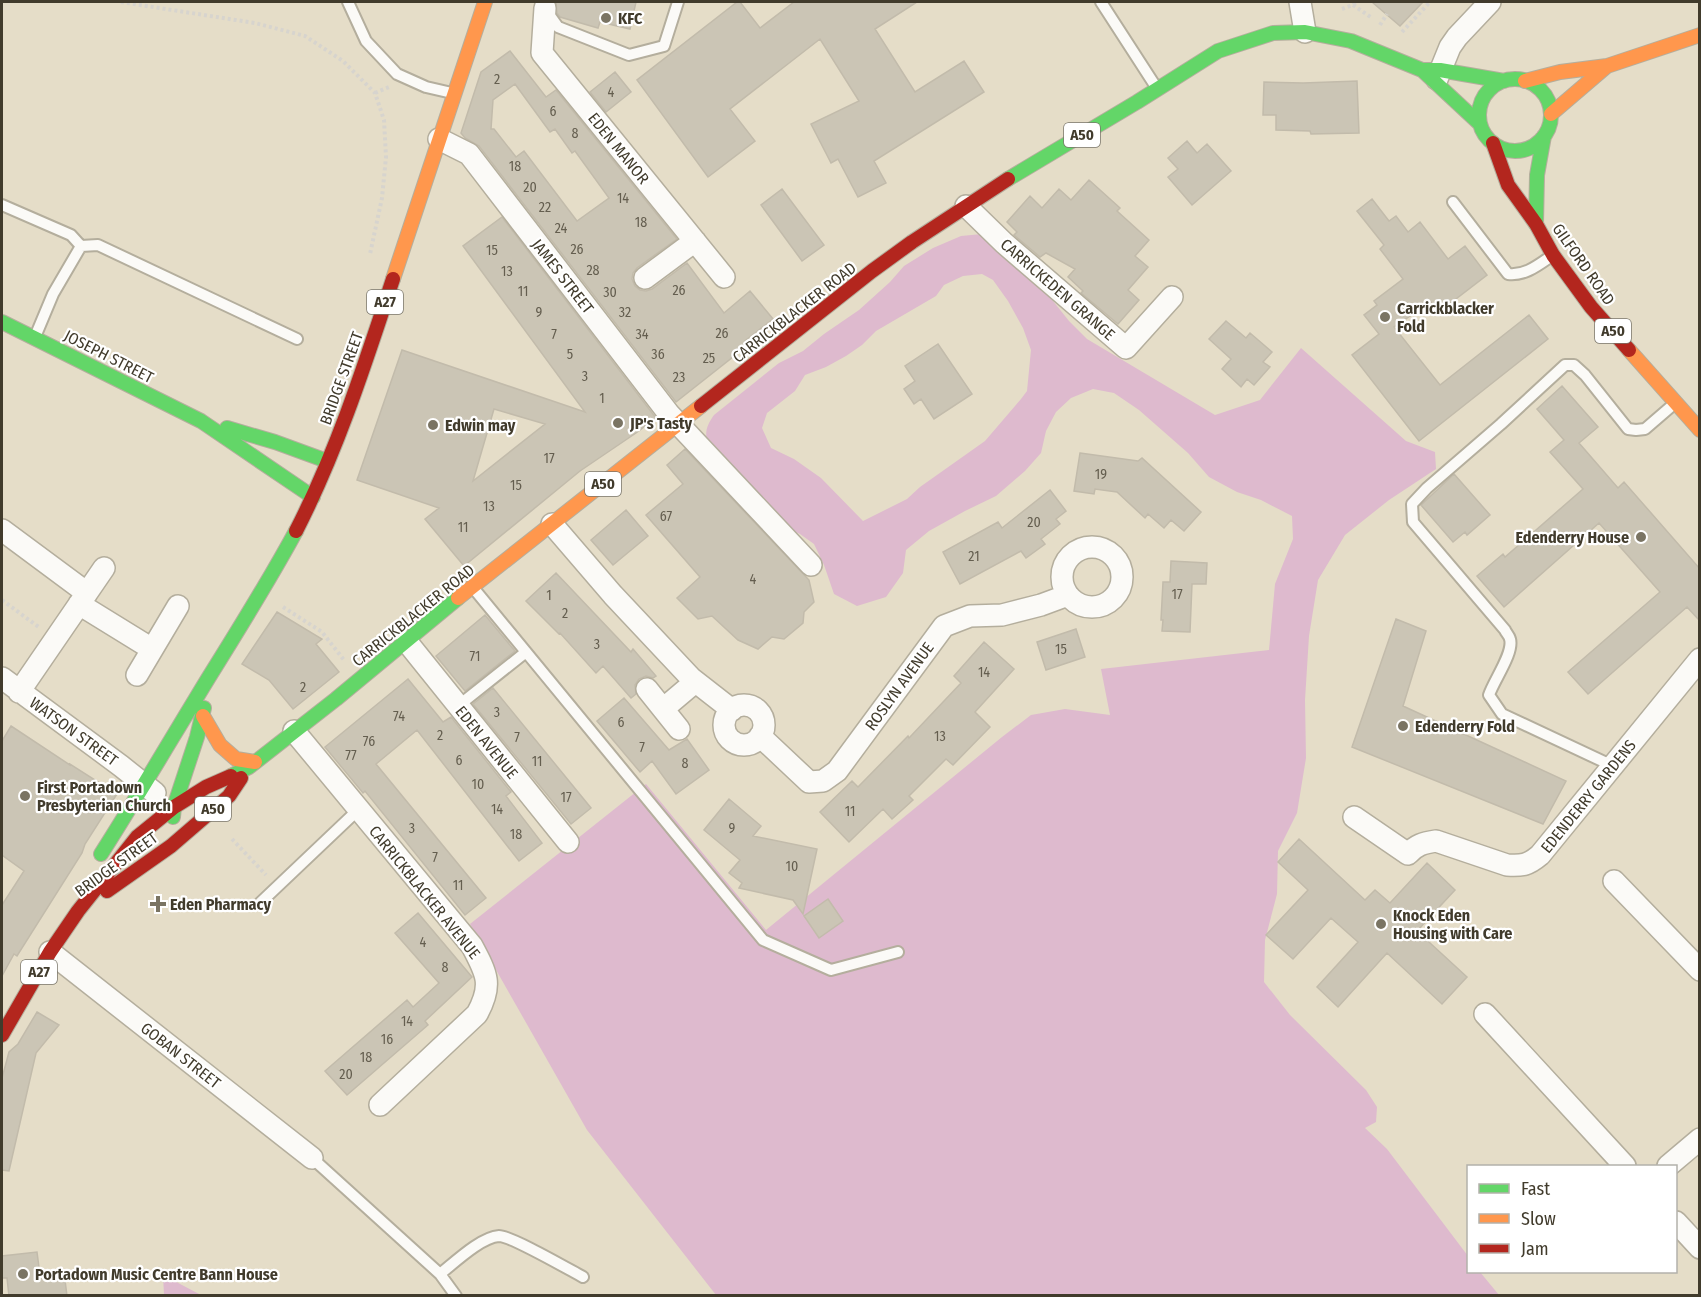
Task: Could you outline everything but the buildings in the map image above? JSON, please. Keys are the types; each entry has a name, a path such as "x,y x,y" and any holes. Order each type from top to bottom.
{"main road":[{"name":"BRIDGE STREET","path":"78,911 91,872 262,593 313,497 359,381 485,2"},
{"name":"CARRICKBLACKER ROAD","path":"174,807 206,787 252,765 872,271 1019,172 1218,51 1274,33 1305,32 1352,41 1432,74 1504,81"},
{"path":"1525,81 1560,72 1607,66 1700,35"},
{"path":"1551,114 1607,66"},
{"name":"CARRICKBLACKER ROAD","path":"1432,74 1480,124"},
{"name":"A50","path":"1504,81 1515,79 1525,81"},
{"path":"1480,124 1481,101 1495,85 1504,81"},
{"path":"1525,81 1535,85 1544,93 1551,114"},
{"name":"A50","path":"1544,136 1551,114"},
{"name":"A50","path":"1480,124 1485,135 1493,143"},
{"path":"1493,143 1503,149 1526,149 1536,144 1544,136"},
{"name":"GILFORD ROAD","path":"1536,224 1537,176 1544,136"},
{"name":"GILFORD ROAD","path":"1493,143 1508,185 1536,224 1553,255 1591,307 1700,430"},
{"name":"JOSEPH STREET","path":"2,322 201,421 313,497"},
{"name":"JOSEPH STREET","path":"201,421 275,442 327,461"},
{"name":"BRIDGE STREET","path":"78,911 171,846 174,807 202,716 208,679"},
{"path":"202,716 220,745 236,759 252,765"},
{"name":"CARRICKBLACKER ROAD","path":"171,846 229,796 252,765"},
{"name":"BRIDGE STREET","path":"2,1035 50,952 78,911 136,837 174,807"}],"street":[{"path":"1300,2 1305,32"},
{"path":"1432,74 1450,47 1490,2"},
{"name":"EDEN MANOR","path":"542,5 542,53 724,277"},
{"name":"JAMES STREET","path":"439,139 469,154 679,424 811,565"},
{"name":"CARRICKEDEN GRANGE","path":"966,206 1004,243 1126,348 1172,297"},
{"path":"645,278 696,241"},
{"path":"552,524 613,596 695,681 732,710"},
{"path":"2,530 83,599 152,649"},
{"path":"19,692 105,568"},
{"name":"ROSLYN AVENUE","path":"760,736 809,782 823,781 837,771 944,626 970,616 1002,615 1068,595"},
{"path":"137,675 178,606"},
{"name":"EDEN AVENUE","path":"407,642 568,842"},
{"name":"EDENDERRY GARDENS","path":"1354,817 1408,854 1414,847 1436,842 1507,865 1529,864 1540,855 1700,659"},
{"name":"WATSON STREET","path":"2,678 174,807"},
{"path":"663,709 695,681"},
{"path":"647,689 679,729"},
{"path":"737,706 750,706 760,712 764,724 760,736 750,744 736,743 725,728 727,715 732,710 737,706"},
{"name":"CARRICKBLACKER AVENUE","path":"294,731 472,946 482,964 487,981 486,998 477,1014 380,1105"},
{"path":"1614,881 1700,970"},
{"name":"GOBAN STREET","path":"50,952 312,1158"},
{"path":"1485,1014 1623,1165"},
{"path":"1670,1165 1700,1139"},
{"path":"1677,1223 1700,1248"}],"lane":[{"path":"348,2 366,41 397,74 426,87 454,94"},
{"path":"542,5 558,27 629,55 664,46 678,2"},
{"path":"1101,2 1158,89"},
{"path":"1454,202 1508,274 1517,275 1528,271 1553,255"},
{"path":"2,205 71,235 81,246"},
{"path":"81,246 98,245 297,339"},
{"path":"35,337 52,294 81,246"},
{"path":"1613,766 1502,714 1495,705 1489,695 1510,651 1510,640 1505,630 1413,522 1412,504 1565,365 1574,365 1585,375 1628,429 1645,429 1676,403"},
{"path":"472,588 763,940 831,970 898,952"},
{"path":"458,706 526,652"},
{"path":"260,903 358,809"},
{"path":"312,1158 440,1274 456,1296"},
{"path":"440,1274 483,1241 499,1236 514,1240 583,1277"}],"path":[{"path":"121,2 255,23 305,36 343,61 375,93 384,120 386,157 382,198 370,256"},
{"path":"1398,36 1430,2"},
{"path":"1342,9 1354,3 1390,30"},
{"path":"262,593 322,632 359,681"},
{"path":"2,600 55,640"},
{"path":"232,839 277,887"}],"shaded area":[{"path":"982,234 1053,301 1087,339 1215,415 1260,400 1301,348 1406,441 1435,452 1436,469 1389,500 1345,535 1318,580 1309,636 1305,700 1306,758 1297,813 1278,851 1277,894 1265,940 1264,982 1290,1015 1366,1090 1377,1107 1376,1122 1365,1128 1387,1149 1467,1255 1467,1273 1481,1273 1499,1295 716,1295 587,1130 470,924 646,784 766,930 1031,715 1065,709 1110,715 1101,669 1269,650 1275,584 1293,539 1292,516 1209,477 1188,453 1139,410 1114,393 1093,389 1071,398 1056,412 1046,431 1041,453 1025,471 996,496 929,531 906,550 903,573 886,597 857,606 834,594 814,544 781,525 708,444 707,429 714,415 779,363 803,351 859,310 904,266 933,248 961,236","holes":["982,274 993,280 1023,328 1031,350 1027,391 985,441 920,487 907,499 863,521 821,478 794,459 771,448 762,428 767,413 795,391 805,375 846,356 876,331 936,296 944,285 963,276"]},
{"path":"163,1275 201,1295 164,1295"}],"traffic: fast":[{"path":"1008,179 1218,51 1273,33 1305,32 1351,41 1422,70 1480,124"},
{"path":"1422,70 1440,70 1504,81"},
{"path":"1515,79 1535,85 1545,95 1551,115 1545,135 1535,145 1515,151 1495,145 1485,135 1479,115 1485,95 1495,85 1515,79"},
{"path":"1536,224 1537,175 1544,136"},
{"path":"2,322 201,421 313,497"},
{"path":"227,428 327,461"},
{"path":"101,854 254,605 296,531"},
{"path":"231,776 249,767 336,699 458,598"},
{"path":"173,817 204,708"}],"traffic: slow":[{"path":"393,279 485,2"},
{"path":"1525,81 1560,72 1607,66 1700,35"},
{"path":"1551,114 1607,66"},
{"path":"1629,350 1700,430"},
{"path":"458,598 701,406"},
{"path":"203,716 220,745 236,759 255,762"}],"traffic: jam":[{"path":"1493,143 1508,185 1536,224 1553,255 1591,307 1629,350"},
{"path":"701,406 872,271 1008,179"},
{"path":"296,531 337,439 393,279"},
{"path":"2,1035 50,952 78,911 137,837 174,807 206,787 231,776"},
{"path":"107,891 171,846 229,796 241,778"}],"place":[{"name":"KFC","path":"606,18"},
{"name":"Carrickblacker Fold","path":"1385,317"},
{"name":"JP's Tasty","path":"618,423"},
{"name":"Edwin may","path":"433,425"},
{"name":"Edenderry House","path":"1641,537"},
{"name":"Edenderry Fold","path":"1403,726"},
{"name":"First Portadown Presbyterian Church","path":"25,796"},
{"name":"Eden Pharmacy","path":"158,904"},
{"name":"Knock Eden Housing with Care","path":"1381,924"},
{"name":"Portadown Music Centre Bann House","path":"23,1274"}]}
